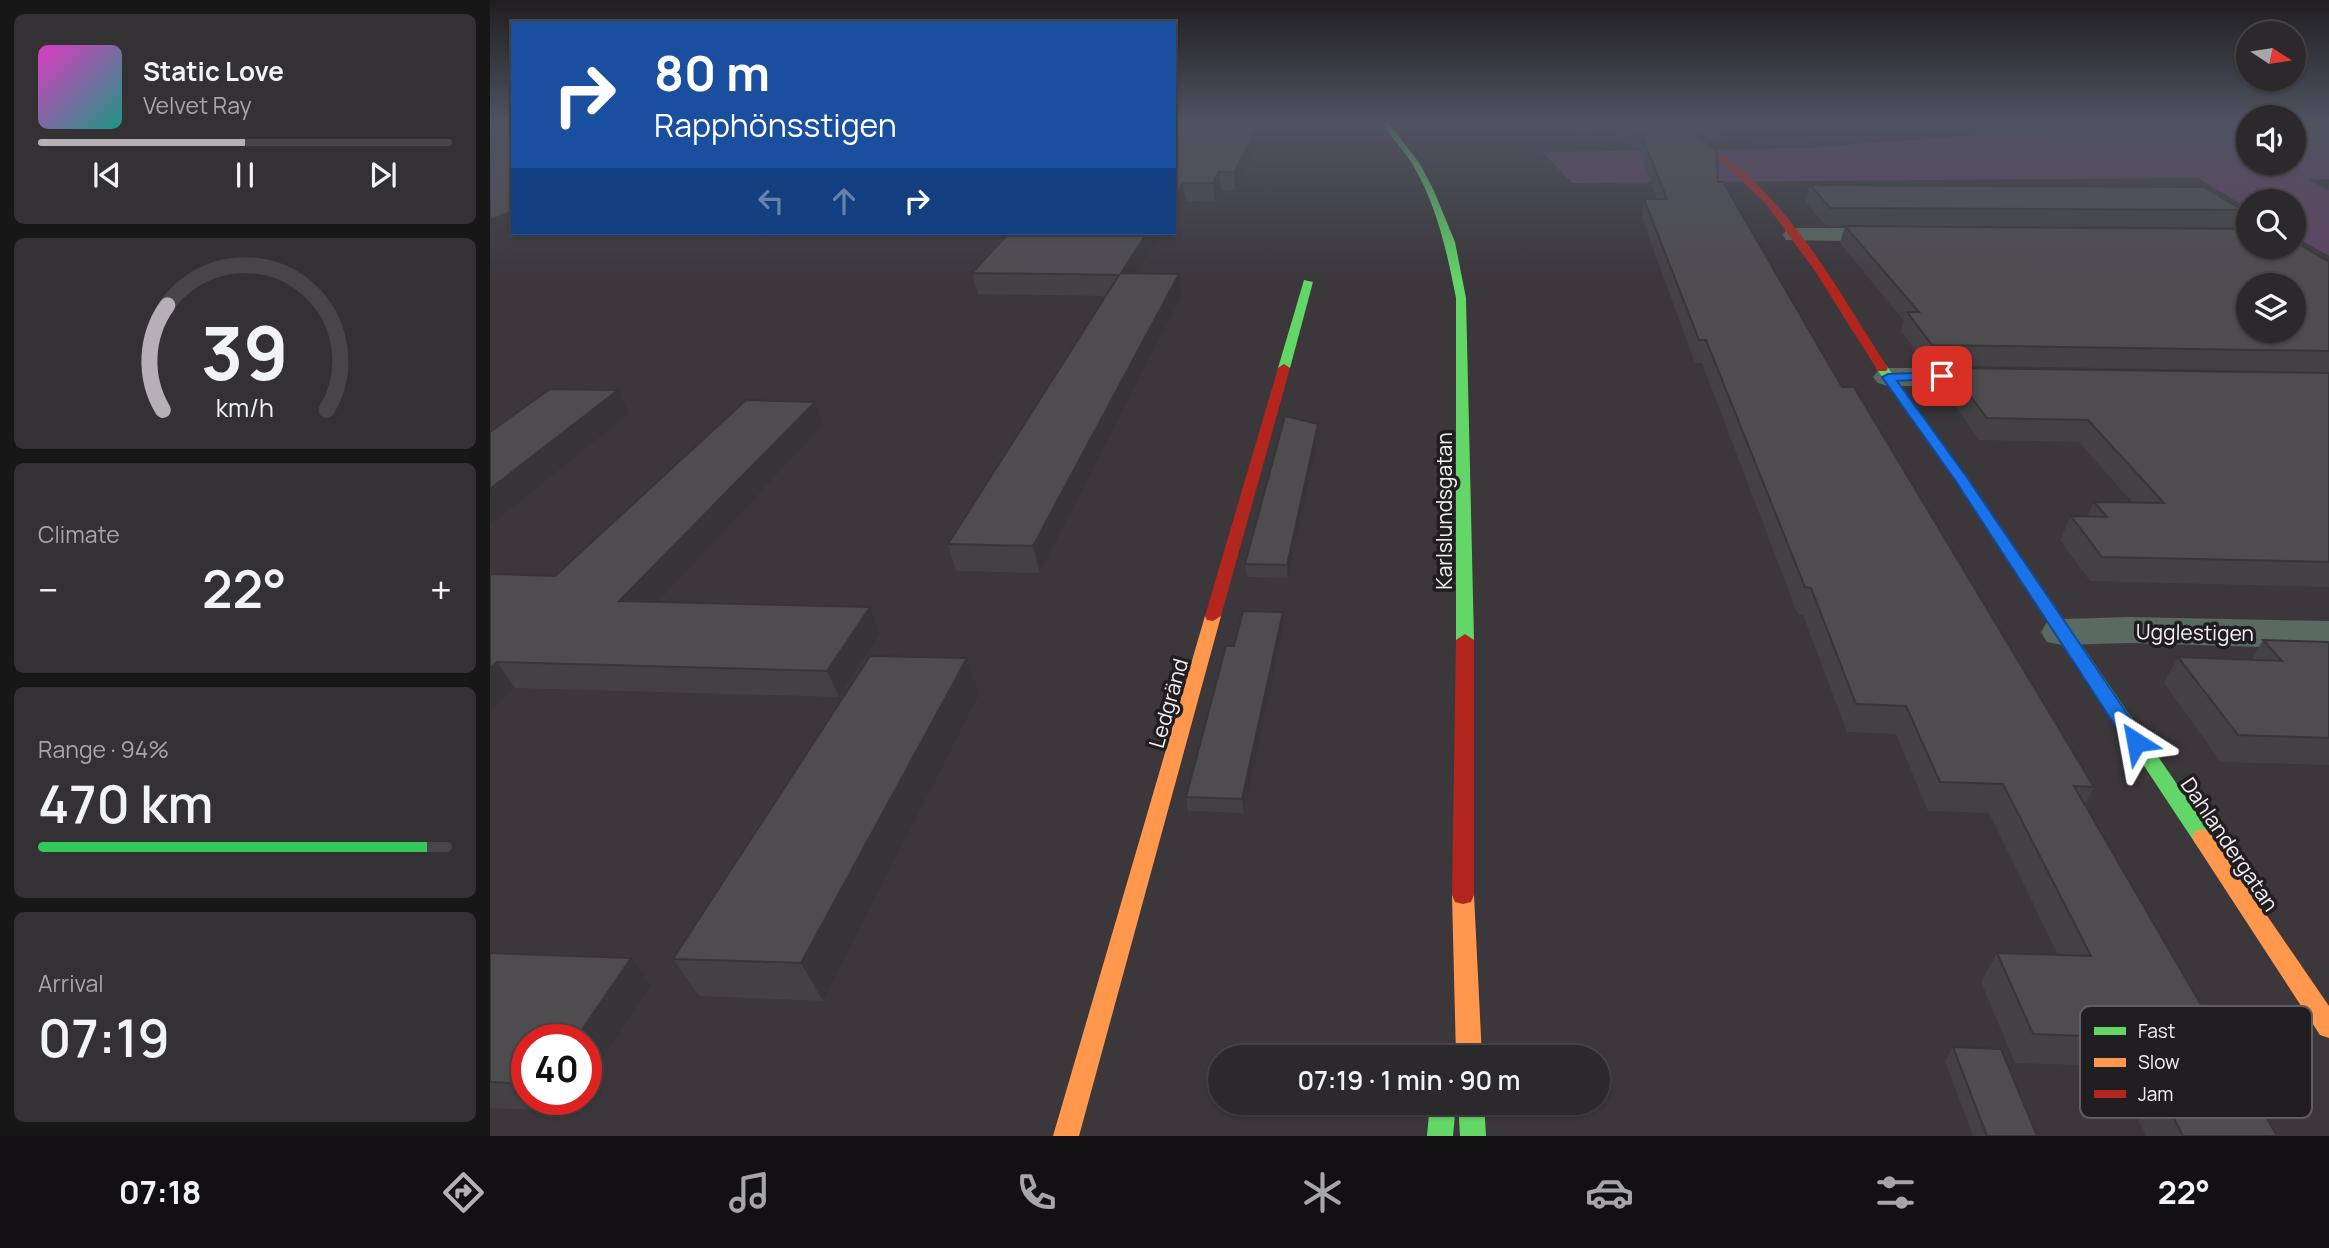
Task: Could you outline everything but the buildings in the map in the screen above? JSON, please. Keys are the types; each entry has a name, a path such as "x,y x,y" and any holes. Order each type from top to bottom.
{"street":[{"name":"Karlslundsgatan","path":"1421,175 1450,242 1461,298 1466,571 1463,919 1468,1045"},
{"name":"Dahlandergatan","path":"1742,175 1780,215 1794,235 2329,1027"},
{"path":"1794,235 1918,235"},
{"name":"Ledgränd","path":"1066,1136 1308,282"},
{"path":"1888,377 2025,377"},
{"name":"Ugglestigen","path":"2062,632 2129,630 2329,635"},
{"name":"Karlslundsgatan","path":"1451,1029 1463,919"},
{"path":"1440,1136 1442,1115"},
{"path":"1472,1115 1473,1136"}],"shaded area":[{"path":"1564,175 2329,175 2329,179 2308,180 2329,190 2329,256 2306,243 2306,189 2236,189 2236,201 2198,178 1572,183"}],"traffic: fast":[{"path":"1422,175 1450,242 1461,298 1465,640"},
{"path":"1284,368 1308,282"},
{"path":"1882,368 1961,479 2202,837"},
{"path":"1440,1136 1442,1115"},
{"path":"1472,1115 1473,1136"}],"traffic: slow":[{"path":"1066,1136 1213,616"},
{"path":"2202,837 2329,1027"},
{"path":"1463,895 1469,1045"}],"traffic: jam":[{"path":"1742,175 1769,203 1804,248 1882,368"},
{"path":"1213,616 1284,368"},
{"path":"1463,895 1465,640"}],"route":[{"path":"1942,376 1888,377 1961,479 2136,742"}]}
